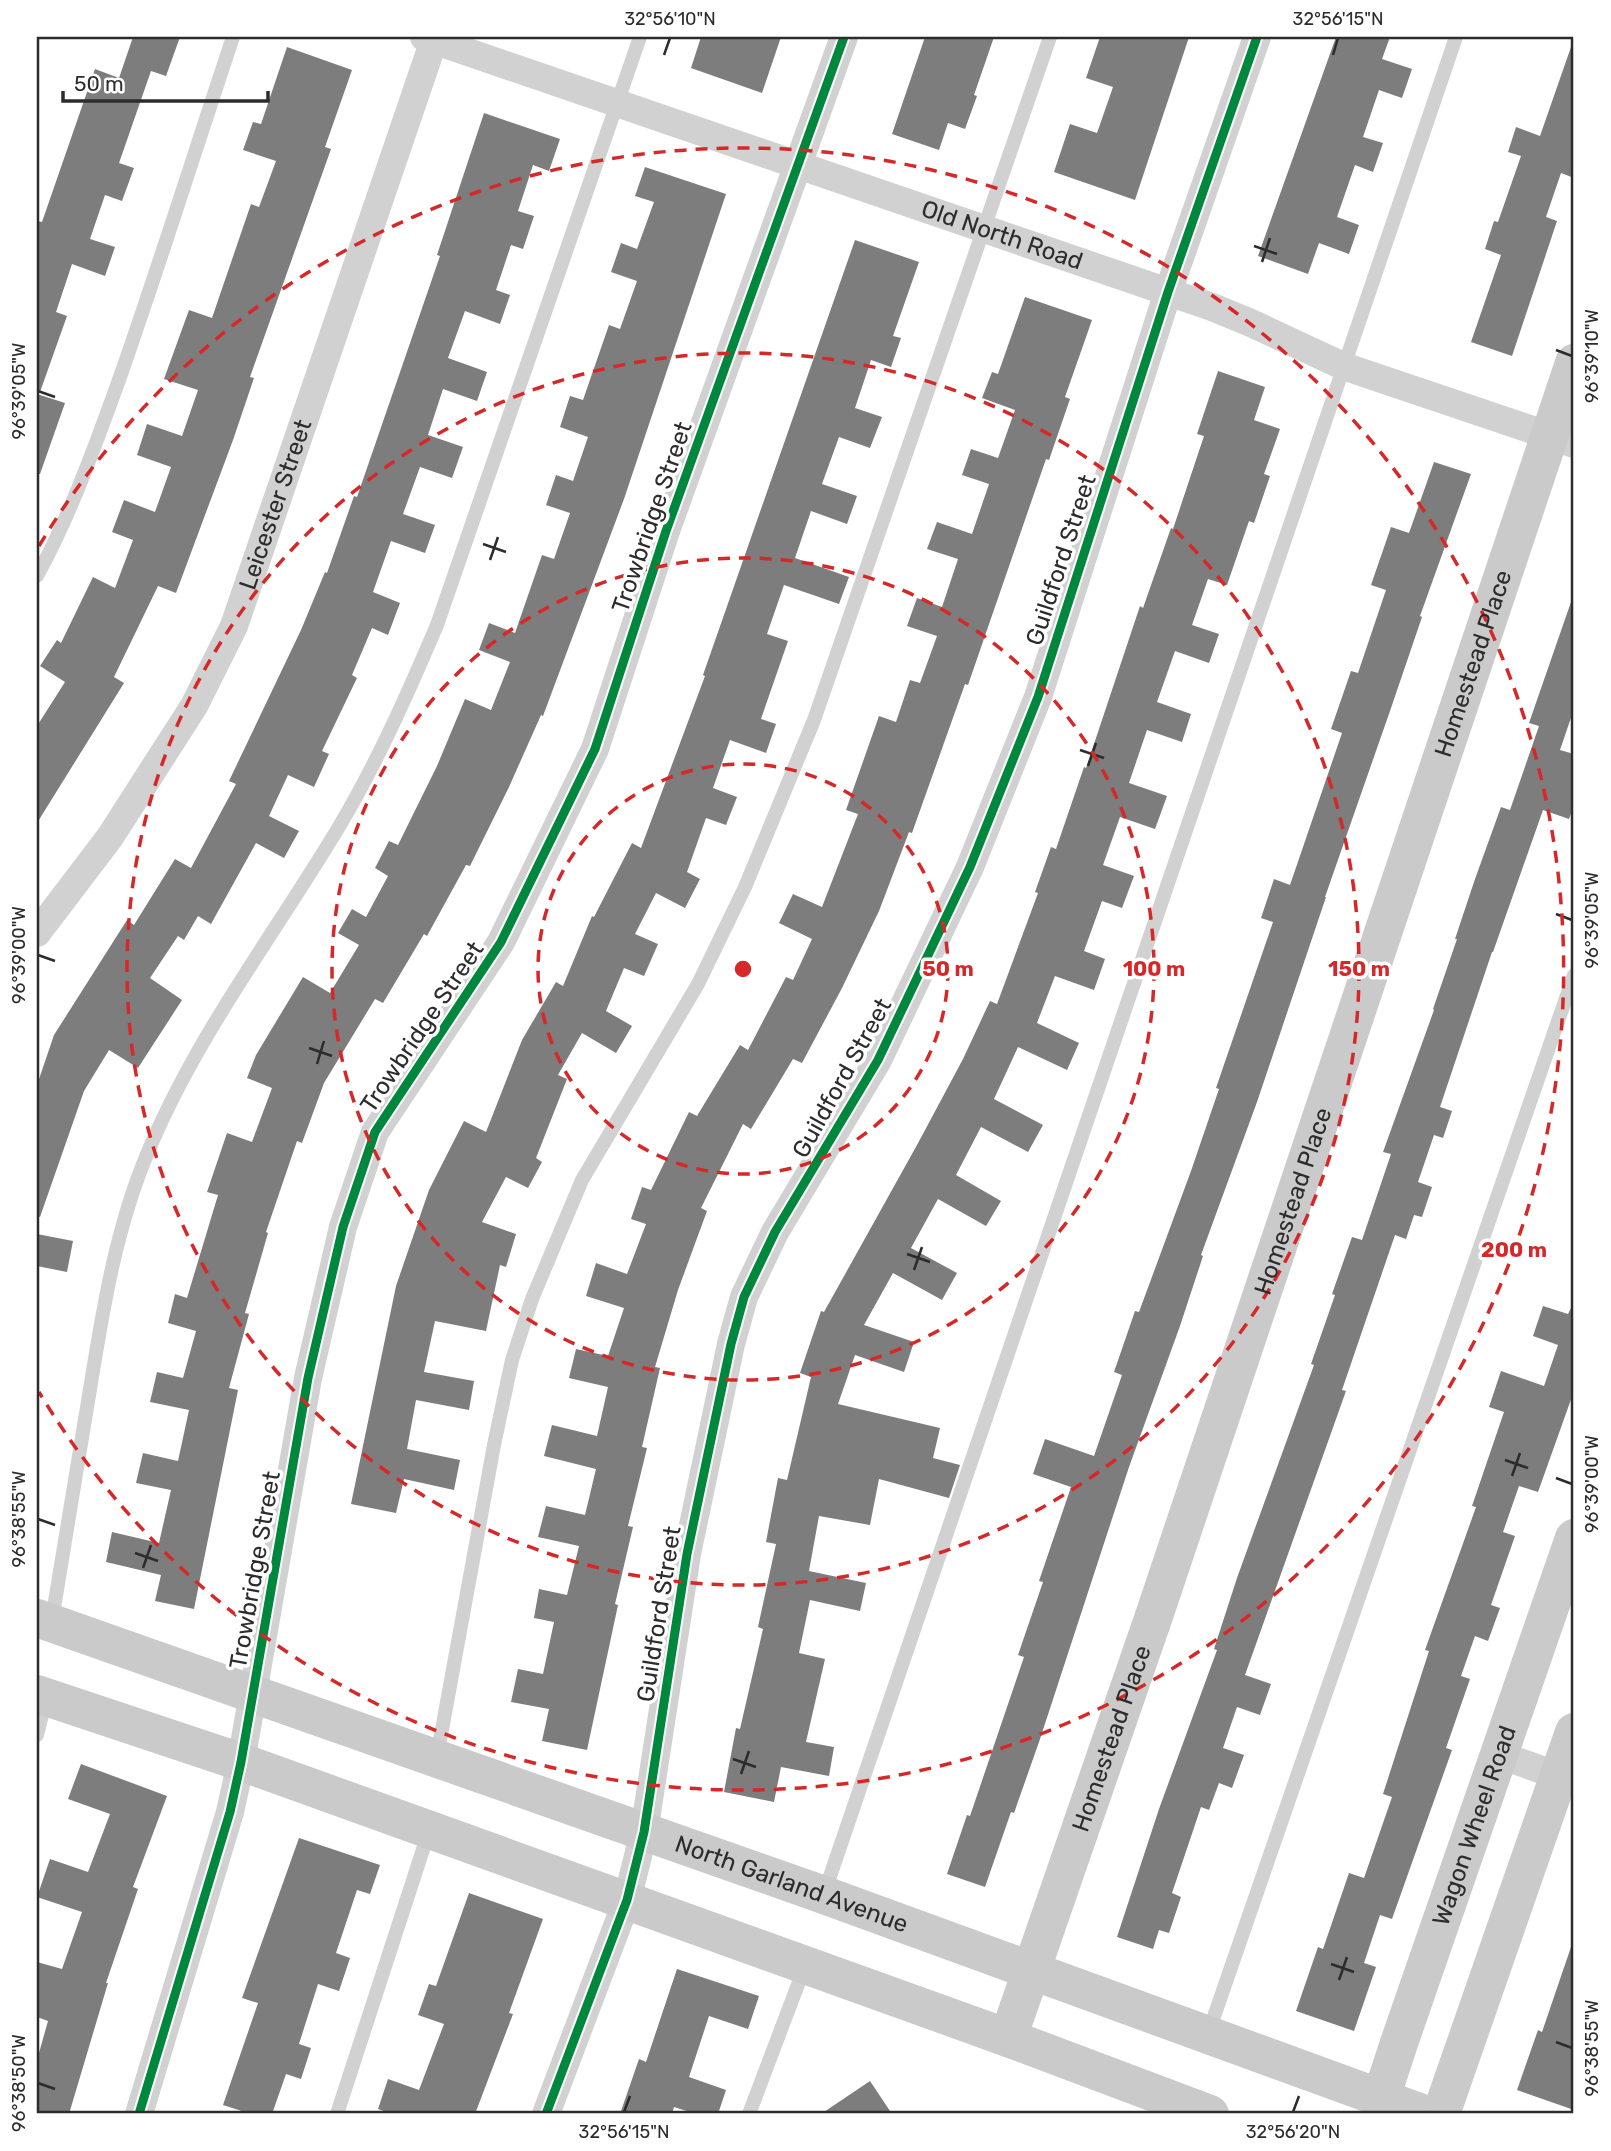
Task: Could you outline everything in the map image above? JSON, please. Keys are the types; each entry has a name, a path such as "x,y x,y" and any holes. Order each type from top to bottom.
{"street":[{"name":"Trowbridge Street","path":"139,2114 230,1812 308,1378 343,1227 375,1132 501,942 595,749 666,531 845,37"},
{"name":"Guildford Street","path":"546,2114 627,1900 645,1832 687,1554 731,1344 744,1297 775,1232 878,1060 970,867 1038,697 1168,292 1257,37"},
{"name":"Old North Road","path":"431,38 1168,292 1251,323 1343,366 1562,440"},
{"name":"Leicester Street","path":"37,933 110,837 194,706 234,626 431,38"},
{"name":"Homestead Place","path":"1008,2038 1562,440 1574,363"},
{"name":"Wagon Wheel Road","path":"1381,2106 1574,1538"},
{"name":"North Garland Avenue","path":"44,1621 1031,1970 1208,2035 1381,2106 1425,2114"},
{"path":"41,1696 241,1762 627,1900 1210,2114"},
{"path":"1441,2114 1574,1732"},
{"path":"1500,1755 1559,1776"}],"lane":[{"path":"37,576 56,541 100,431 146,303 233,37"},
{"path":"44,1621 118,1241 147,1154 176,1088 204,1040 341,823 413,681 438,625 640,37"},
{"path":"437,1759 512,1360 532,1299 582,1180 698,984 745,887 780,806 819,707 1050,37"},
{"path":"824,1895 1456,37"},
{"path":"1208,2035 1574,975"},
{"path":"37,1735 41,1696"},
{"path":"337,2114 430,1830"},
{"path":"749,2114 805,1965"}],"building":[{"path":"133,37 180,37 166,76 151,71 119,163 134,168 122,201 105,195 90,239 115,247 105,276 72,264 56,312 67,316 40,392 37,391 37,221 42,222 95,69 119,78"},
{"path":"701,37 781,37 762,93 691,68"},
{"path":"925,37 994,37 965,129 948,123 939,150 892,134"},
{"path":"1100,37 1189,37 1135,200 1054,172 1070,124 1097,133 1113,87 1086,78"},
{"path":"1336,37 1390,37 1382,59 1412,69 1402,98 1379,90 1363,137 1383,143 1373,172 1355,165 1337,217 1359,225 1349,254 1319,243 1308,274 1258,256"},
{"path":"287,47 352,70 325,147 331,149 250,377 254,378 233,440 176,593 158,586 114,677 124,683 37,823 37,726 65,682 40,666 57,640 61,643 93,577 115,588 133,540 112,532 124,500 155,512 171,467 137,455 147,424 182,436 198,390 164,379 189,310 212,318 251,204 259,207 276,161 243,150 253,122 261,124"},
{"path":"1571,47 1574,47 1574,178 1561,173 1546,217 1557,221 1512,356 1471,342 1501,255 1485,249 1494,221 1498,222 1521,156 1508,152 1516,127 1540,136"},
{"path":"484,113 560,139 549,171 533,165 518,211 534,216 523,249 511,245 496,290 510,295 500,324 465,311 448,358 487,372 477,401 443,389 428,435 463,447 452,478 420,467 403,514 435,525 425,553 391,541 373,592 400,603 388,635 372,628 352,675 357,678 322,751 329,754 314,787 288,775 269,816 299,831 284,858 256,843 211,924 198,916 184,940 178,936 150,978 182,1000 138,1068 109,1050 84,1091 40,1217 37,1216 37,1085 54,1035 127,920 134,925 175,859 191,868 236,784 229,781 301,630 325,572 327,573 354,496 357,497 440,256 437,255"},
{"path":"645,167 726,194 624,499 543,716 541,715 470,866 466,865 427,936 424,934 383,1003 375,999 324,1083 302,1143 297,1141 266,1232 268,1233 245,1313 249,1314 229,1388 238,1390 194,1609 155,1601 161,1575 106,1562 112,1532 159,1543 171,1490 136,1483 143,1453 178,1461 189,1410 150,1402 157,1372 183,1378 196,1331 168,1323 175,1294 187,1298 218,1195 207,1192 227,1133 252,1142 272,1088 247,1078 256,1055 303,977 330,993 359,945 338,933 352,909 366,917 388,876 375,868 389,841 398,845 437,766 465,699 491,710 510,662 479,650 489,623 515,633 542,555 554,559 570,513 546,505 556,475 573,481 588,437 560,427 570,396 583,400 609,325 620,329 637,281 611,272 621,243 637,249 654,202 635,196"},
{"path":"855,240 919,262 893,336 901,338 891,367 871,360 855,408 882,417 870,448 839,437 822,484 857,496 847,524 811,511 795,558 849,577 839,604 784,585 767,634 788,641 761,719 776,724 766,753 730,740 713,788 737,797 726,825 706,818 687,872 700,879 685,908 656,893 635,934 658,944 644,976 624,968 606,1011 632,1026 616,1053 582,1033 558,1075 567,1079 536,1158 542,1162 528,1188 506,1177 482,1222 516,1234 506,1267 500,1265 486,1331 435,1321 424,1372 474,1381 469,1410 416,1400 407,1449 460,1460 454,1490 404,1479 396,1513 351,1504 396,1286 429,1190 464,1121 486,1132 522,1040 556,982 563,986 592,916 594,917 632,843 641,848 705,676 703,675"},
{"path":"1025,297 1092,320 1065,397 1070,399 1049,460 1046,459 968,685 965,684 912,833 909,832 879,911 802,1063 793,1059 751,1129 743,1124 701,1208 707,1211 678,1290 655,1367 660,1368 642,1447 647,1448 628,1526 633,1527 587,1750 542,1741 549,1709 511,1702 518,1669 543,1674 554,1622 534,1618 539,1589 567,1595 579,1546 538,1537 546,1506 585,1515 596,1469 544,1456 552,1425 597,1436 608,1387 569,1378 576,1349 608,1356 624,1308 586,1296 596,1263 627,1274 646,1224 631,1219 642,1187 651,1190 689,1112 697,1116 740,1045 748,1050 786,977 793,980 812,939 779,923 793,894 822,907 858,814 846,810 879,716 896,722 910,680 920,683 937,636 907,626 917,598 942,607 958,559 927,549 937,522 972,534 989,484 962,475 971,449 998,458 1015,410 982,398 992,372 998,374"},
{"path":"1218,371 1265,387 1254,420 1280,429 1264,474 1270,476 1254,523 1249,521 1227,585 1208,579 1192,625 1219,634 1209,663 1175,651 1157,702 1191,714 1182,742 1147,730 1129,783 1167,796 1155,829 1120,817 1103,865 1134,876 1122,908 1102,901 1084,951 1105,959 1094,990 1055,976 1037,1023 1079,1043 1067,1070 1018,1047 994,1099 1043,1125 1028,1152 981,1127 956,1175 1001,1201 986,1226 938,1199 911,1248 957,1273 942,1300 893,1273 864,1325 914,1342 904,1372 855,1355 838,1404 940,1428 933,1458 960,1465 949,1498 879,1479 870,1525 819,1516 809,1571 866,1583 860,1611 810,1600 799,1653 825,1659 806,1742 834,1747 829,1776 781,1767 774,1802 724,1792 736,1728 740,1729 763,1629 758,1627 776,1544 766,1542 778,1478 787,1480 811,1377 800,1373 821,1311 824,1312 917,1145 963,1059 990,1001 997,1004 1038,893 1035,892 1051,847 1056,849 1084,767 1086,768 1140,606 1143,608 1171,528 1173,529 1204,436 1197,434"},
{"path":"37,394 65,403 40,474 37,474"},
{"path":"1434,462 1471,474 1420,616 1422,617 1257,1102 1201,1255 1203,1256 1180,1326 1129,1467 1039,1742 985,1887 947,1874 967,1815 970,1816 1024,1657 1018,1655 1043,1582 1039,1581 1071,1487 1033,1474 1045,1439 1094,1456 1122,1375 1114,1372 1135,1311 1139,1312 1191,1171 1219,1089 1216,1088 1273,922 1261,918 1274,879 1290,885 1342,733 1331,729 1351,671 1358,673 1386,590 1371,585 1391,527 1409,533"},
{"path":"1571,602 1574,602 1574,709 1560,750 1574,754 1574,805 1569,819 1543,810 1440,1107 1452,1111 1443,1138 1434,1135 1418,1182 1432,1187 1422,1217 1414,1215 1406,1239 1395,1235 1342,1390 1346,1391 1245,1675 1271,1684 1260,1715 1237,1707 1223,1748 1244,1755 1232,1788 1219,1783 1209,1810 1201,1807 1172,1893 1181,1897 1169,1933 1159,1930 1153,1949 1117,1937 1159,1809 1217,1650 1214,1649 1237,1578 1314,1365 1311,1364 1352,1237 1362,1240 1391,1154 1383,1152 1434,1010 1475,879 1501,807 1510,810 1539,726 1529,723"},
{"path":"37,1234 73,1241 67,1272 37,1266"},
{"path":"1543,1306 1568,1314 1571,1308 1574,1309 1574,1391 1538,1492 1519,1486 1503,1532 1515,1536 1491,1605 1500,1608 1488,1641 1475,1636 1461,1676 1470,1679 1446,1748 1452,1750 1392,1919 1380,1915 1364,1963 1376,1967 1354,2031 1296,2011 1318,1947 1323,1949 1349,1873 1364,1878 1392,1797 1383,1794 1429,1651 1425,1650 1476,1507 1472,1506 1504,1412 1489,1407 1501,1371 1544,1386 1558,1345 1533,1336"},
{"path":"81,1764 167,1796 133,1887 138,1889 106,1983 69,2114 37,2114 37,2060 48,2021 37,2017 37,1962 62,1969 82,1912 37,1897 50,1859 88,1872 110,1814 68,1799"},
{"path":"299,1838 380,1865 370,1894 357,1890 336,1953 350,1958 339,1991 318,1984 299,2044 311,2048 301,2079 286,2074 272,2114 251,2114 223,2105 258,2003 242,1998"},
{"path":"469,1893 543,1919 509,2013 513,2014 475,2114 392,2114 378,2109 388,2079 419,2090 444,2024 418,2015 429,1984 436,1986"},
{"path":"1571,1947 1574,1948 1574,2110 1517,2090 1538,2030 1542,2032"},
{"path":"677,1969 759,1996 748,2029 709,2016 689,2077 726,2090 718,2114 696,2114 674,2107 672,2114 620,2114 639,2059 646,2062"},
{"path":"870,2081 892,2114 821,2114"}],"cycle path":[{"path":"139,2114 230,1812 308,1378 343,1227 375,1132 501,942 595,749 666,531 844,37"},
{"path":"546,2114 627,1900 644,1832 687,1554 731,1344 744,1297 775,1232 878,1060 970,867 1038,697 1168,292 1257,37"}]}
